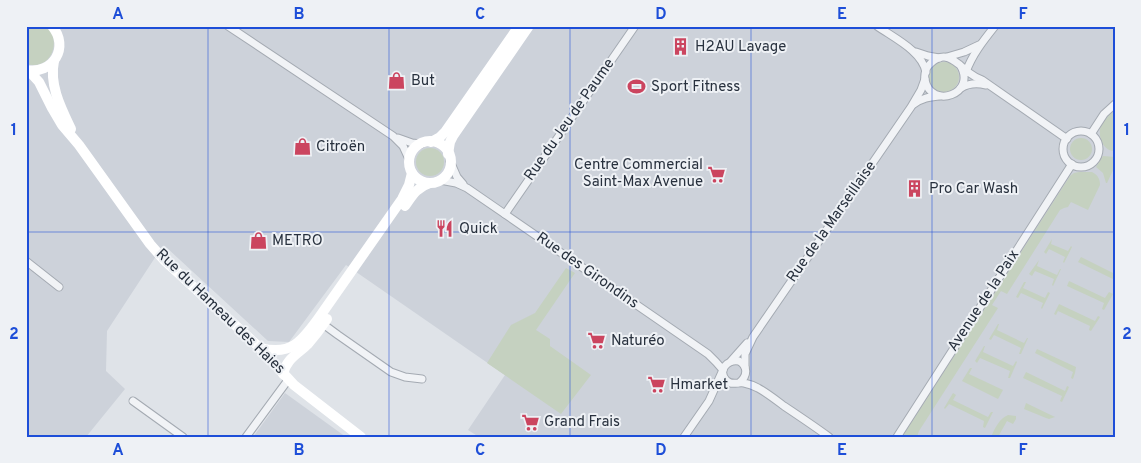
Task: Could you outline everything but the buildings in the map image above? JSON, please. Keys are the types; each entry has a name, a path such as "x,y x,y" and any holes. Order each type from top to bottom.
{"street":[{"path":"228,26 393,136 407,142 436,143 442,146 449,157"},
{"path":"435,182 418,180 412,173 410,159 413,151 426,143 438,139 446,132 519,26"},
{"path":"260,348 277,351 286,350 301,341 322,320 414,192 422,185 435,182 444,177 448,171 450,142 453,136 528,26"},
{"name":"Rue du Jeu de Paume","path":"505,214 635,26"},
{"path":"877,26 913,51 922,61 929,89 939,96"},
{"path":"911,106 922,99 939,96 946,97 958,92 972,57 995,26"},
{"name":"Rue du Hameau des Haies","path":"53,27 58,37 59,46 58,54 54,61 53,77 58,99 78,145"},
{"path":"925,76 930,64 970,49 983,41"},
{"path":"913,51 928,56 955,60 966,74 992,87 1067,139"},
{"path":"28,70 42,70 54,61"},
{"name":"Rue du Hameau des Haies","path":"28,70 39,82 62,125 164,260 260,348 300,391 361,437"},
{"name":"Rue de la Marseillaise","path":"746,369 745,354 753,337 911,106 921,90 925,76"},
{"path":"961,88 975,84 985,84 992,87"},
{"path":"1091,134 1100,119 1115,104"},
{"path":"1077,132 1091,134 1099,145 1097,158 1086,167 1072,164 1066,159 1064,153 1064,145 1067,139 1077,132"},
{"path":"393,136 403,146 410,159"},
{"name":"Rue des Girondins","path":"449,157 459,180 467,188"},
{"name":"Avenue de la Paix","path":"897,437 1072,164"},
{"path":"246,437 286,377 286,366 290,359 308,344 402,198 409,185 412,173"},
{"name":"Rue des Girondins","path":"435,182 456,183 467,188 708,354 723,371"},
{"path":"26,261 59,287"},
{"path":"322,320 391,372 422,380"},
{"name":"Rue de la Marseillaise","path":"730,361 753,337"},
{"name":"Rue des Girondins","path":"708,354 730,361"},
{"path":"684,437 708,401 724,366 730,361 738,361 743,364 760,390"},
{"path":"739,383 744,378 746,369"},
{"path":"723,371 725,379 731,383"},
{"path":"708,401 721,388 731,383 750,385 829,437"},
{"path":"133,401 183,437"}],"shaded area":[{"path":"26,26 1115,26 1115,437 479,437 468,430 505,375 346,265 289,342 268,341 167,248 164,248 158,253 107,331 106,371 125,389 86,437 26,437"},
{"path":"285,393 346,437 253,437"}],"green space":[{"path":"26,26 43,26 53,36 53,50 50,57 36,65 26,64"},
{"path":"944,62 955,66 959,77 955,88 944,92 933,88 929,77 933,66"},
{"path":"1115,110 1115,151 1111,151 1104,146 1100,130 1107,117"},
{"path":"1077,138 1085,138 1092,145 1092,153 1085,160 1077,160 1070,153 1070,145"},
{"path":"430,148 440,152 444,162 440,172 430,176 420,172 416,162 420,152"},
{"path":"1103,156 1115,157 1115,166 1107,183 1103,173 1096,167"},
{"path":"1079,172 1092,172 1100,181 1100,185 1088,210 1071,202 1068,207 1060,210 1007,294 1001,291 992,305 998,308 917,437 902,437 1070,176"},
{"path":"1052,239 1051,244 1068,251 1072,247 1064,263 1065,257 1049,249 1046,254 1044,252"},
{"path":"1081,257 1115,274 1115,280 1078,262"},
{"path":"1039,260 1037,266 1057,275 1061,269 1053,286 1054,279 1035,271 1032,276 1029,274"},
{"path":"566,268 575,273 536,330 550,339 550,346 591,375 561,414 487,363 511,325 535,313"},
{"path":"1069,281 1105,298 1109,292 1113,294 1104,310 1102,309 1104,303 1067,286"},
{"path":"1024,282 1026,282 1023,288 1045,298 1048,292 1050,293 1042,309 1043,303 1021,293 1018,298 1016,297"},
{"path":"1059,304 1095,321 1098,316 1100,317 1091,331 1089,330 1090,326 1058,311 1056,315 1054,314"},
{"path":"998,324 997,330 1024,343 1028,338 1021,354 1019,354 1021,348 994,335 991,340 989,339"},
{"path":"984,346 983,352 1013,366 1017,362 1010,378 1008,378 1010,371 980,358 977,363 975,361"},
{"path":"1037,349 1076,367 1073,379 1071,378 1073,372 1035,353"},
{"path":"970,368 972,368 969,374 1003,390 998,399 962,381"},
{"path":"1026,372 1065,391 1067,386 1069,387 1062,402 1060,401 1062,396 1023,378"},
{"path":"953,393 956,395 953,400 988,417 993,412 985,428 983,427 984,421 949,404 944,408"},
{"path":"1026,403 1055,417 1049,419 1024,409"},
{"path":"1008,415 1016,416 1013,424 1007,421 998,437 991,437 1000,421"}],"place":[{"name":"H2AU Lavage","path":"681,47"},
{"name":"But","path":"397,81"},
{"name":"Sport Fitness","path":"637,87"},
{"name":"Citroën","path":"302,147"},
{"name":"Centre Commercial Saint-Max Avenue","path":"717,174"},
{"name":"Pro Car Wash","path":"915,189"},
{"name":"Quick","path":"445,229"},
{"name":"METRO","path":"258,241"},
{"name":"Naturéo","path":"597,341"},
{"name":"Hmarket","path":"656,385"},
{"name":"Grand Frais","path":"530,422"}]}
